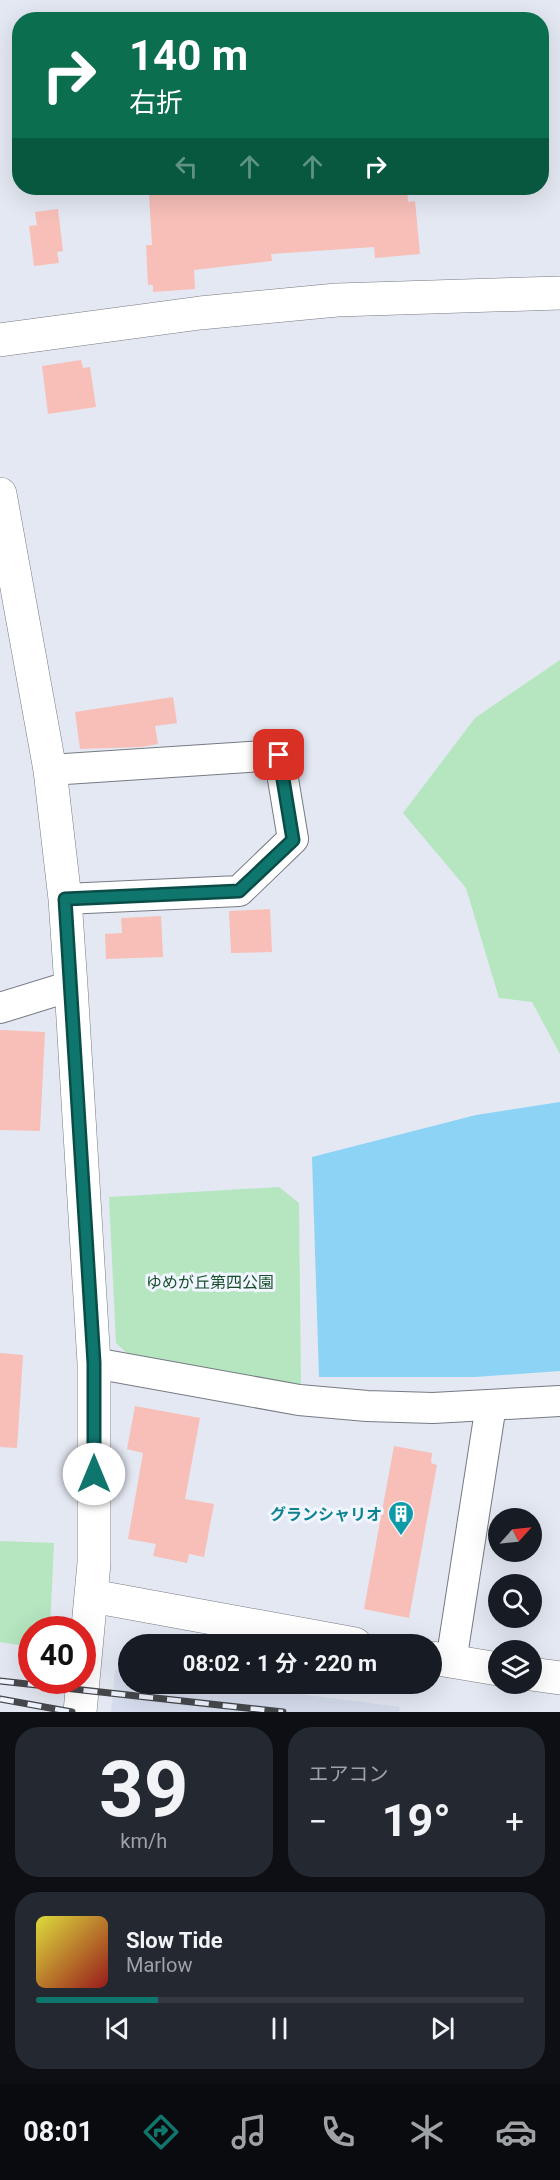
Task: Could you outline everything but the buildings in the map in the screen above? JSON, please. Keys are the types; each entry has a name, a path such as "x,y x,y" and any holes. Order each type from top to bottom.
{"street":[{"path":"0,340 200,313 337,300 560,293"},
{"path":"0,494 50,770 65,899 71,986 94,1363 92,1596 80,1712"},
{"path":"50,770 279,755 293,840 239,891 65,899"},
{"path":"0,1008 71,986"},
{"path":"94,1363 299,1400 367,1406 433,1408 560,1401"},
{"path":"488,1667 442,1660 491,1405"},
{"path":"92,1596 300,1634"},
{"path":"542,1676 560,1678"}],"shaded area":[{"path":"115,1670 118,1670 118,1694 299,1694 400,1707 399,1712 111,1712"}],"green space":[{"path":"560,660 560,1054 532,1002 499,998 466,888 403,813 475,718"},
{"name":"ゆめが丘第四公園","path":"279,1187 299,1203 301,1387 133,1359 116,1343 109,1197"},
{"path":"0,1541 54,1543 51,1616 18,1616 18,1645 0,1642"}],"water":[{"path":"560,1102 560,1371 475,1377 319,1377 312,1157 476,1115"}],"railway":[{"path":"0,1681 283,1712"},
{"path":"0,1699 72,1712"}],"place":[{"name":"グランシャリオ","path":"401,1537"}],"route":[{"path":"94,1474 94,1363 65,899 239,891 293,840 279,755"}]}
